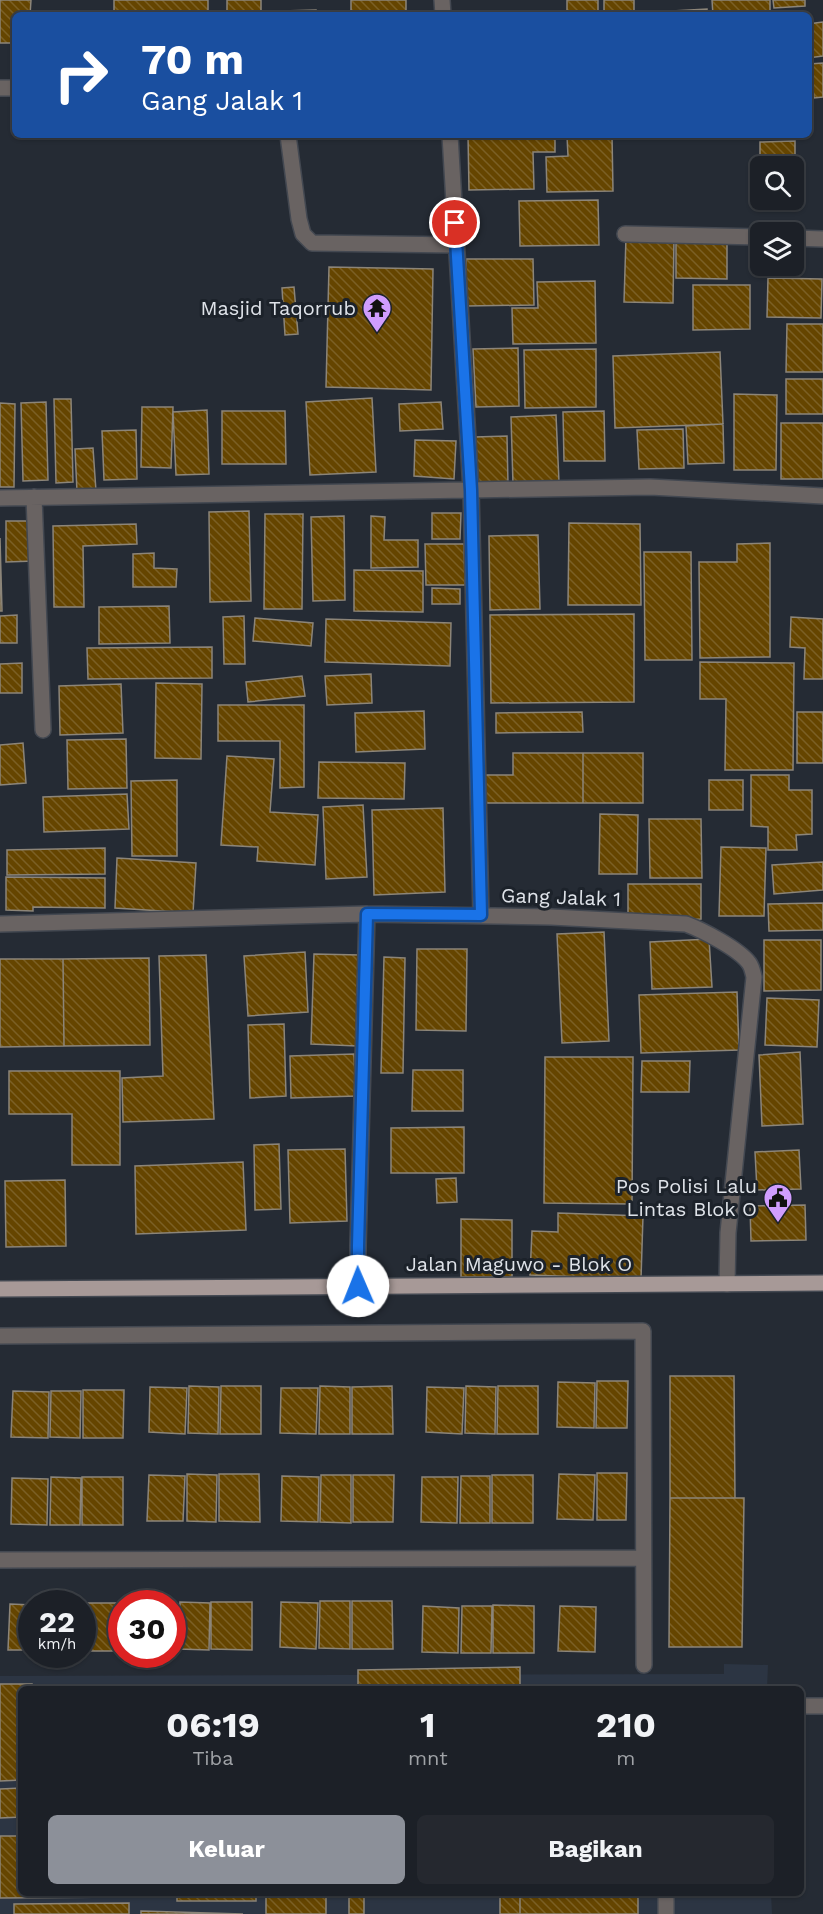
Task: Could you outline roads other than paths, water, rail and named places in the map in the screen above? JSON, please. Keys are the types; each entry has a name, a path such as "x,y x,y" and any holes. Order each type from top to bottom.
{"main road":[{"name":"Jalan Maguwo - Blok O","path":"0,1289 823,1283"}],"street":[{"path":"288,138 299,219 303,234 312,243 456,245"},
{"path":"450,138 471,490 481,915"},
{"path":"626,234 750,237"},
{"path":"804,238 823,239"},
{"path":"0,498 650,487 823,496"},
{"path":"34,497 43,730"},
{"path":"358,1286 367,914"},
{"name":"Gang Jalak 1","path":"0,924 367,914 481,915 686,924 707,933 750,963 754,977 728,1233 727,1284"},
{"path":"0,1336 643,1330 644,1665"},
{"path":"0,1560 643,1558"},
{"path":"804,1706 823,1706"},
{"path":"666,1896 666,1914"}],"place":[{"name":"Masjid Taqorrub","path":"377,334"},
{"name":"Pos Polisi Lalu Lintas Blok O","path":"778,1224"}]}
